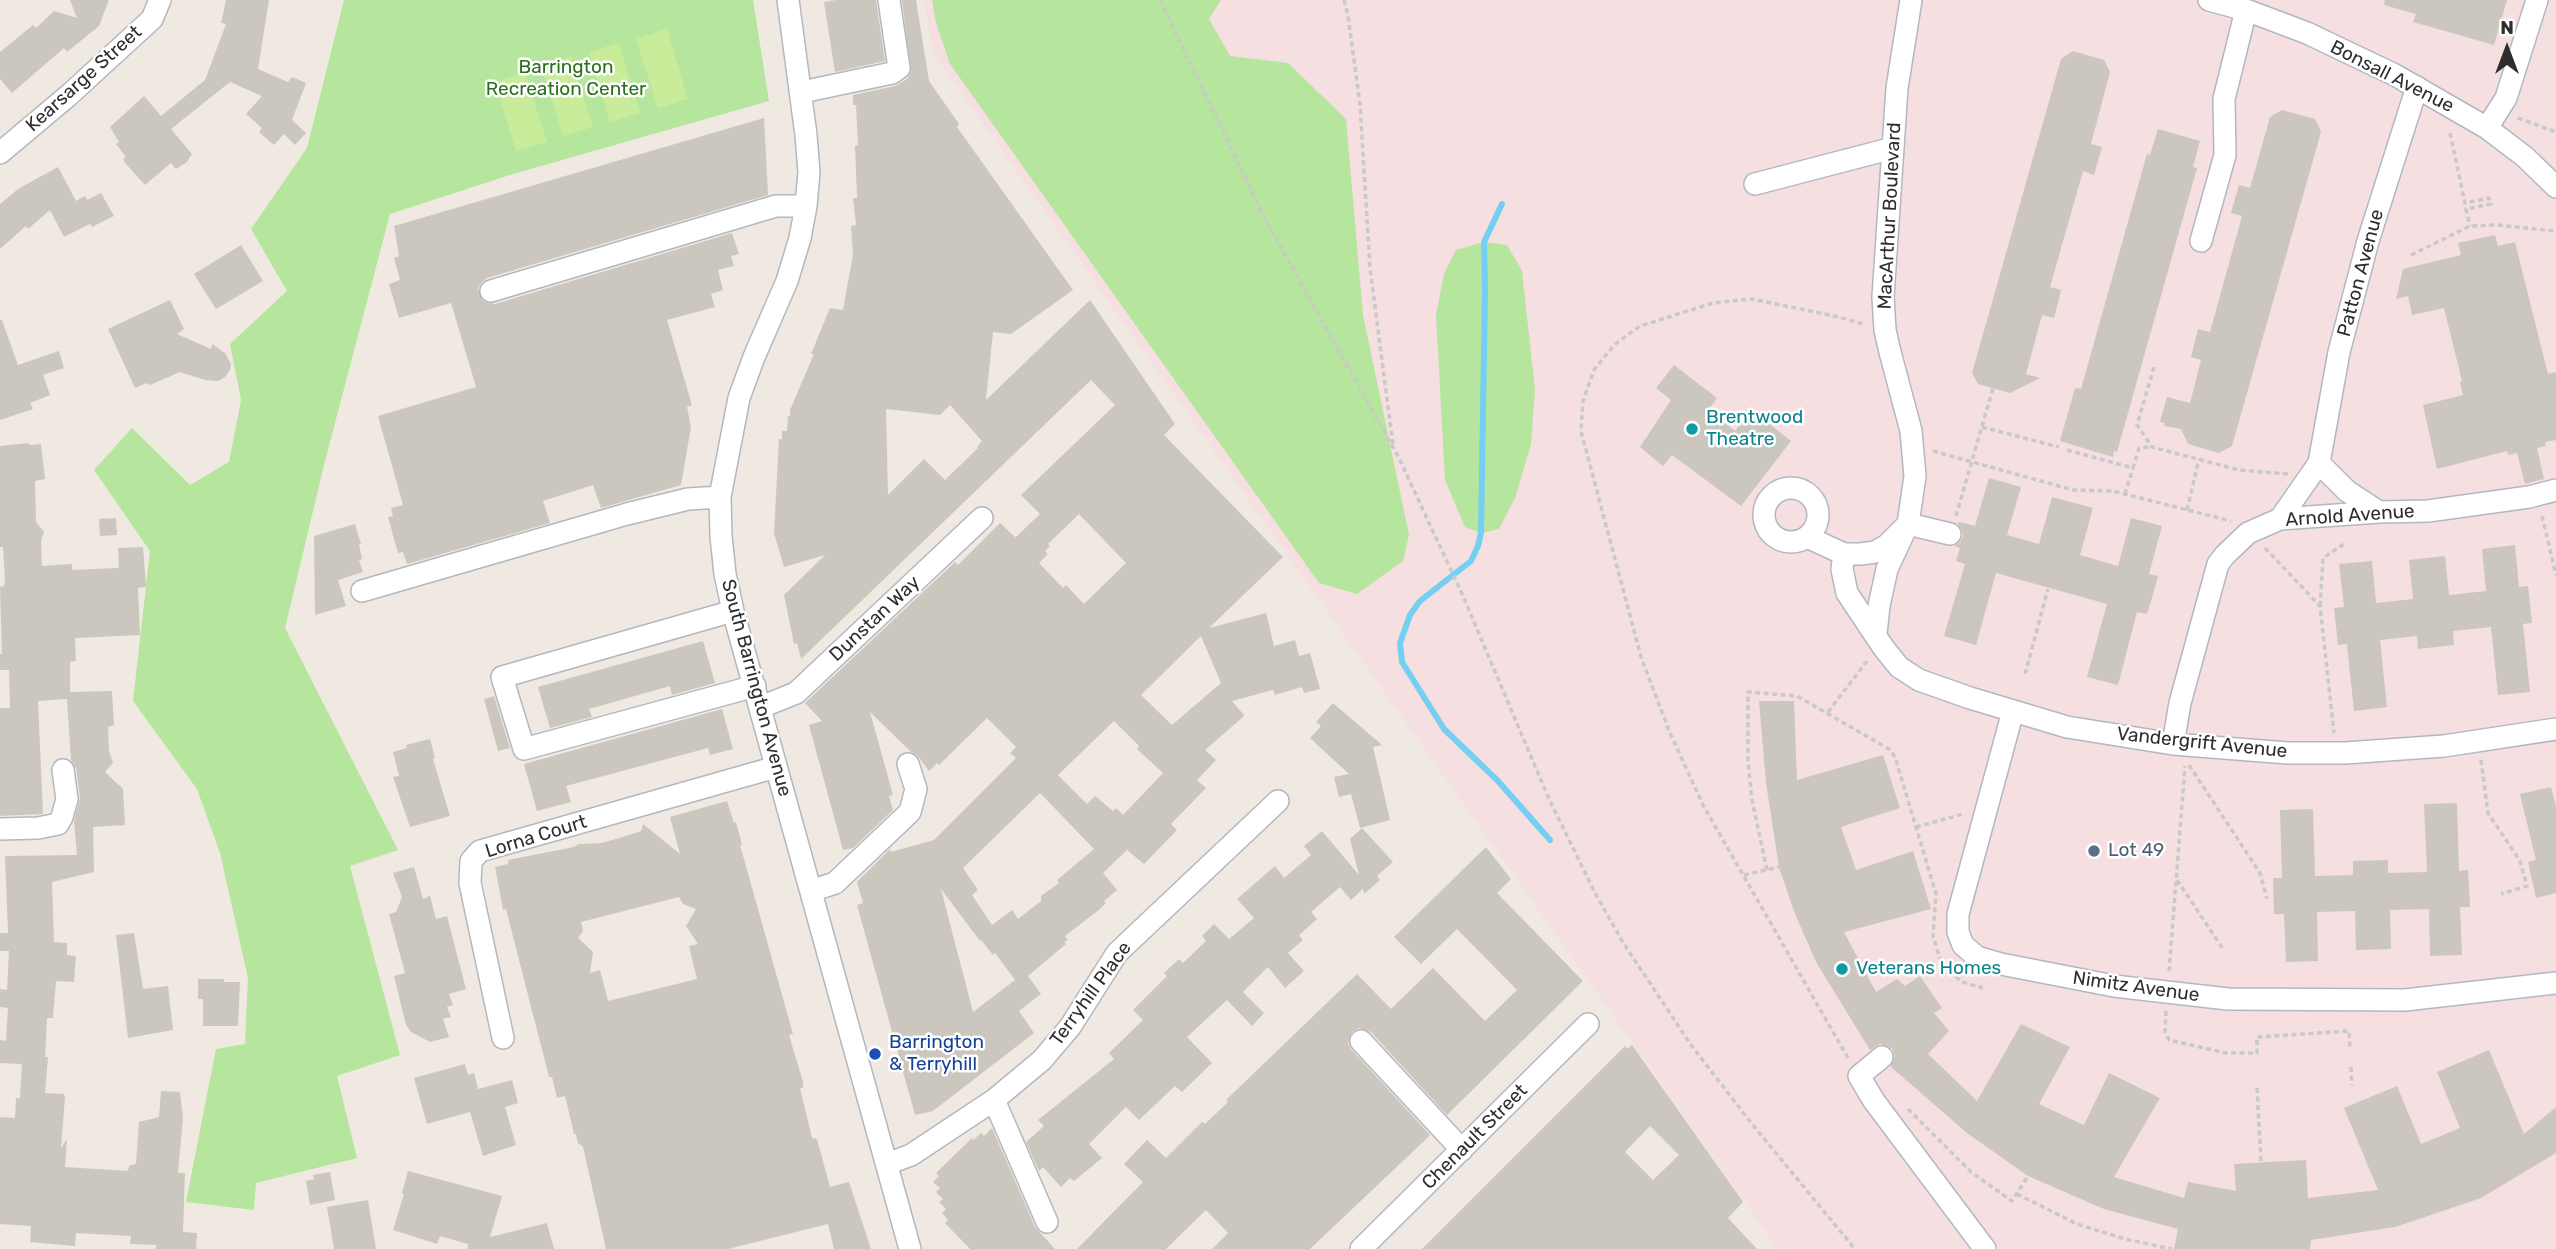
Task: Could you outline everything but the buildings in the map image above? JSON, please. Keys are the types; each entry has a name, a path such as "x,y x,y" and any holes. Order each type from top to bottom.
{"street":[{"name":"Kearsarge Street","path":"0,153 152,19 160,0"},
{"name":"South Barrington Avenue","path":"788,0 802,92 809,172 806,206 787,282 739,398 720,497 725,574 910,1249"},
{"path":"802,92 892,73 899,68 889,0"},
{"name":"Bonsall Avenue","path":"2209,0 2246,10 2306,33 2417,87 2487,128 2525,157 2556,187"},
{"path":"2487,128 2506,98 2537,0"},
{"name":"MacArthur Boulevard","path":"1876,634 1878,606 1887,569 1908,524 1915,476 1912,442 1885,330 1883,297 1897,88 1909,1"},
{"path":"2201,242 2225,155 2224,99 2246,10"},
{"name":"Patton Avenue","path":"2280,519 2319,463 2339,352 2368,241 2417,87"},
{"path":"1755,184 1893,148"},
{"path":"491,291 776,206 806,206"},
{"path":"2319,463 2347,491 2379,512"},
{"name":"Arnold Avenue","path":"2173,744 2180,703 2218,564 2248,533 2280,519 2428,511 2529,497 2556,490"},
{"path":"362,591 627,514 688,499 720,497"},
{"name":"Dunstan Way","path":"761,708 796,693 982,518"},
{"path":"1807,537 1844,554 1875,552 1887,545 1908,524 1950,534"},
{"name":"Vandergrift Avenue","path":"1844,554 1842,569 1847,593 1859,614 1876,634 1882,648 1899,667 1919,680 2067,727 2173,744 2288,753 2345,753 2444,746 2556,729"},
{"path":"733,611 502,677 524,748 755,686"},
{"name":"Nimitz Avenue","path":"2012,711 1958,914 1958,932 1963,945 1977,957 2114,986 2228,999 2405,1000 2556,983"},
{"path":"811,891 835,883 910,812 916,789 908,764"},
{"name":"Lorna Court","path":"503,1038 470,883 471,861 480,851 776,767"},
{"path":"0,828 38,828 58,824 66,799 62,770"},
{"name":"Terryhill Place","path":"887,1164 911,1155 994,1100 1042,1060 1059,1041 1126,942 1278,801"},
{"name":"Chenault Street","path":"1361,1249 1588,1024"},
{"path":"1361,1041 1462,1150"},
{"path":"1882,1057 1859,1076 1874,1101 1985,1249"},
{"path":"994,1100 1047,1222"}],"path":[{"path":"1160,0 1265,219 1393,447 1463,596 1549,799 1596,895 1624,944 1691,1045 1855,1249"},
{"path":"1344,0 1360,104 1370,268 1393,447"},
{"path":"2518,118 2556,132"},
{"path":"2450,133 2465,203 2489,198 2491,204 2466,209 2470,226"},
{"path":"2411,255 2470,226 2497,225 2556,232"},
{"path":"1859,1076 1703,805 1670,733 1641,657 1581,431 1583,401 1594,370 1614,345 1640,326 1713,303 1752,299 1839,317 1885,330"},
{"path":"2152,447 2137,425 2154,367"},
{"path":"1950,534 1993,388"},
{"path":"1982,427 2059,447"},
{"path":"1912,442 1927,449 2073,490 2113,491 2237,523"},
{"path":"2125,494 2139,448 2152,447 2239,470 2287,474 2319,463"},
{"path":"2067,450 2133,468"},
{"path":"2187,510 2199,460"},
{"path":"2540,510 2556,575"},
{"path":"2335,742 2320,606 2323,558 2347,542"},
{"path":"2265,548 2320,606"},
{"path":"2025,674 2048,589"},
{"path":"1828,712 1865,664"},
{"path":"1767,870 1752,800 1748,762 1748,692 1797,696 1889,748 1895,757 1936,894 1933,936 1940,958 1947,969 1962,982 1983,988"},
{"path":"2481,758 2488,813 2520,861 2527,887 2501,894"},
{"path":"2168,977 2186,760 2260,873 2267,899"},
{"path":"1916,827 1972,811"},
{"path":"1743,875 1779,867"},
{"path":"2176,878 2223,949"},
{"path":"2166,1009 2165,1032 2169,1040 2227,1053 2257,1056 2257,1037 2349,1031 2350,1049"},
{"path":"2351,1067 2353,1085"},
{"path":"2258,1088 2261,1162"},
{"path":"1906,1107 1971,1172 2012,1201 2028,1175"},
{"path":"2017,1194 2077,1224 2125,1239 2172,1249"}],"shaded area":[{"path":"924,0 2556,0 2556,1249 1778,1249 933,53"}],"green space":[{"name":"Barrington Recreation Center","path":"344,0 753,0 769,101 513,174 390,214 325,461 285,628 398,850 350,866 400,1055 337,1076 357,1158 256,1183 254,1210 186,1202 216,1049 245,1044 248,978 220,853 197,789 133,701 150,551 94,470 132,428 190,485 229,462 241,400 230,344 287,291 251,229 307,148"},
{"path":"932,0 1221,0 1209,19 1230,56 1288,63 1346,119 1363,315 1409,535 1403,561 1357,594 1319,583 950,64 936,23"},
{"path":"667,29 688,99 658,108 636,39"},
{"path":"619,43 640,113 610,122 589,52"},
{"name":"Barrington Recreation Center","path":"571,57 593,127 563,136 541,67"},
{"path":"525,73 547,142 516,151 495,82"},
{"path":"1484,242 1507,245 1522,271 1535,390 1531,444 1515,498 1499,529 1481,533 1465,527 1445,480 1436,315 1444,274 1456,250"}],"waterway":[{"path":"1502,204 1484,242 1481,533 1478,546 1471,561 1420,601 1410,615 1400,643 1402,662 1444,729 1498,781 1550,840"}],"place":[{"name":"Brentwood Theatre","path":"1692,429"},
{"name":"Lot 49","path":"2094,851"},
{"name":"Veterans Homes","path":"1842,969"},
{"name":"Barrington & Terryhill","path":"875,1054"}]}
